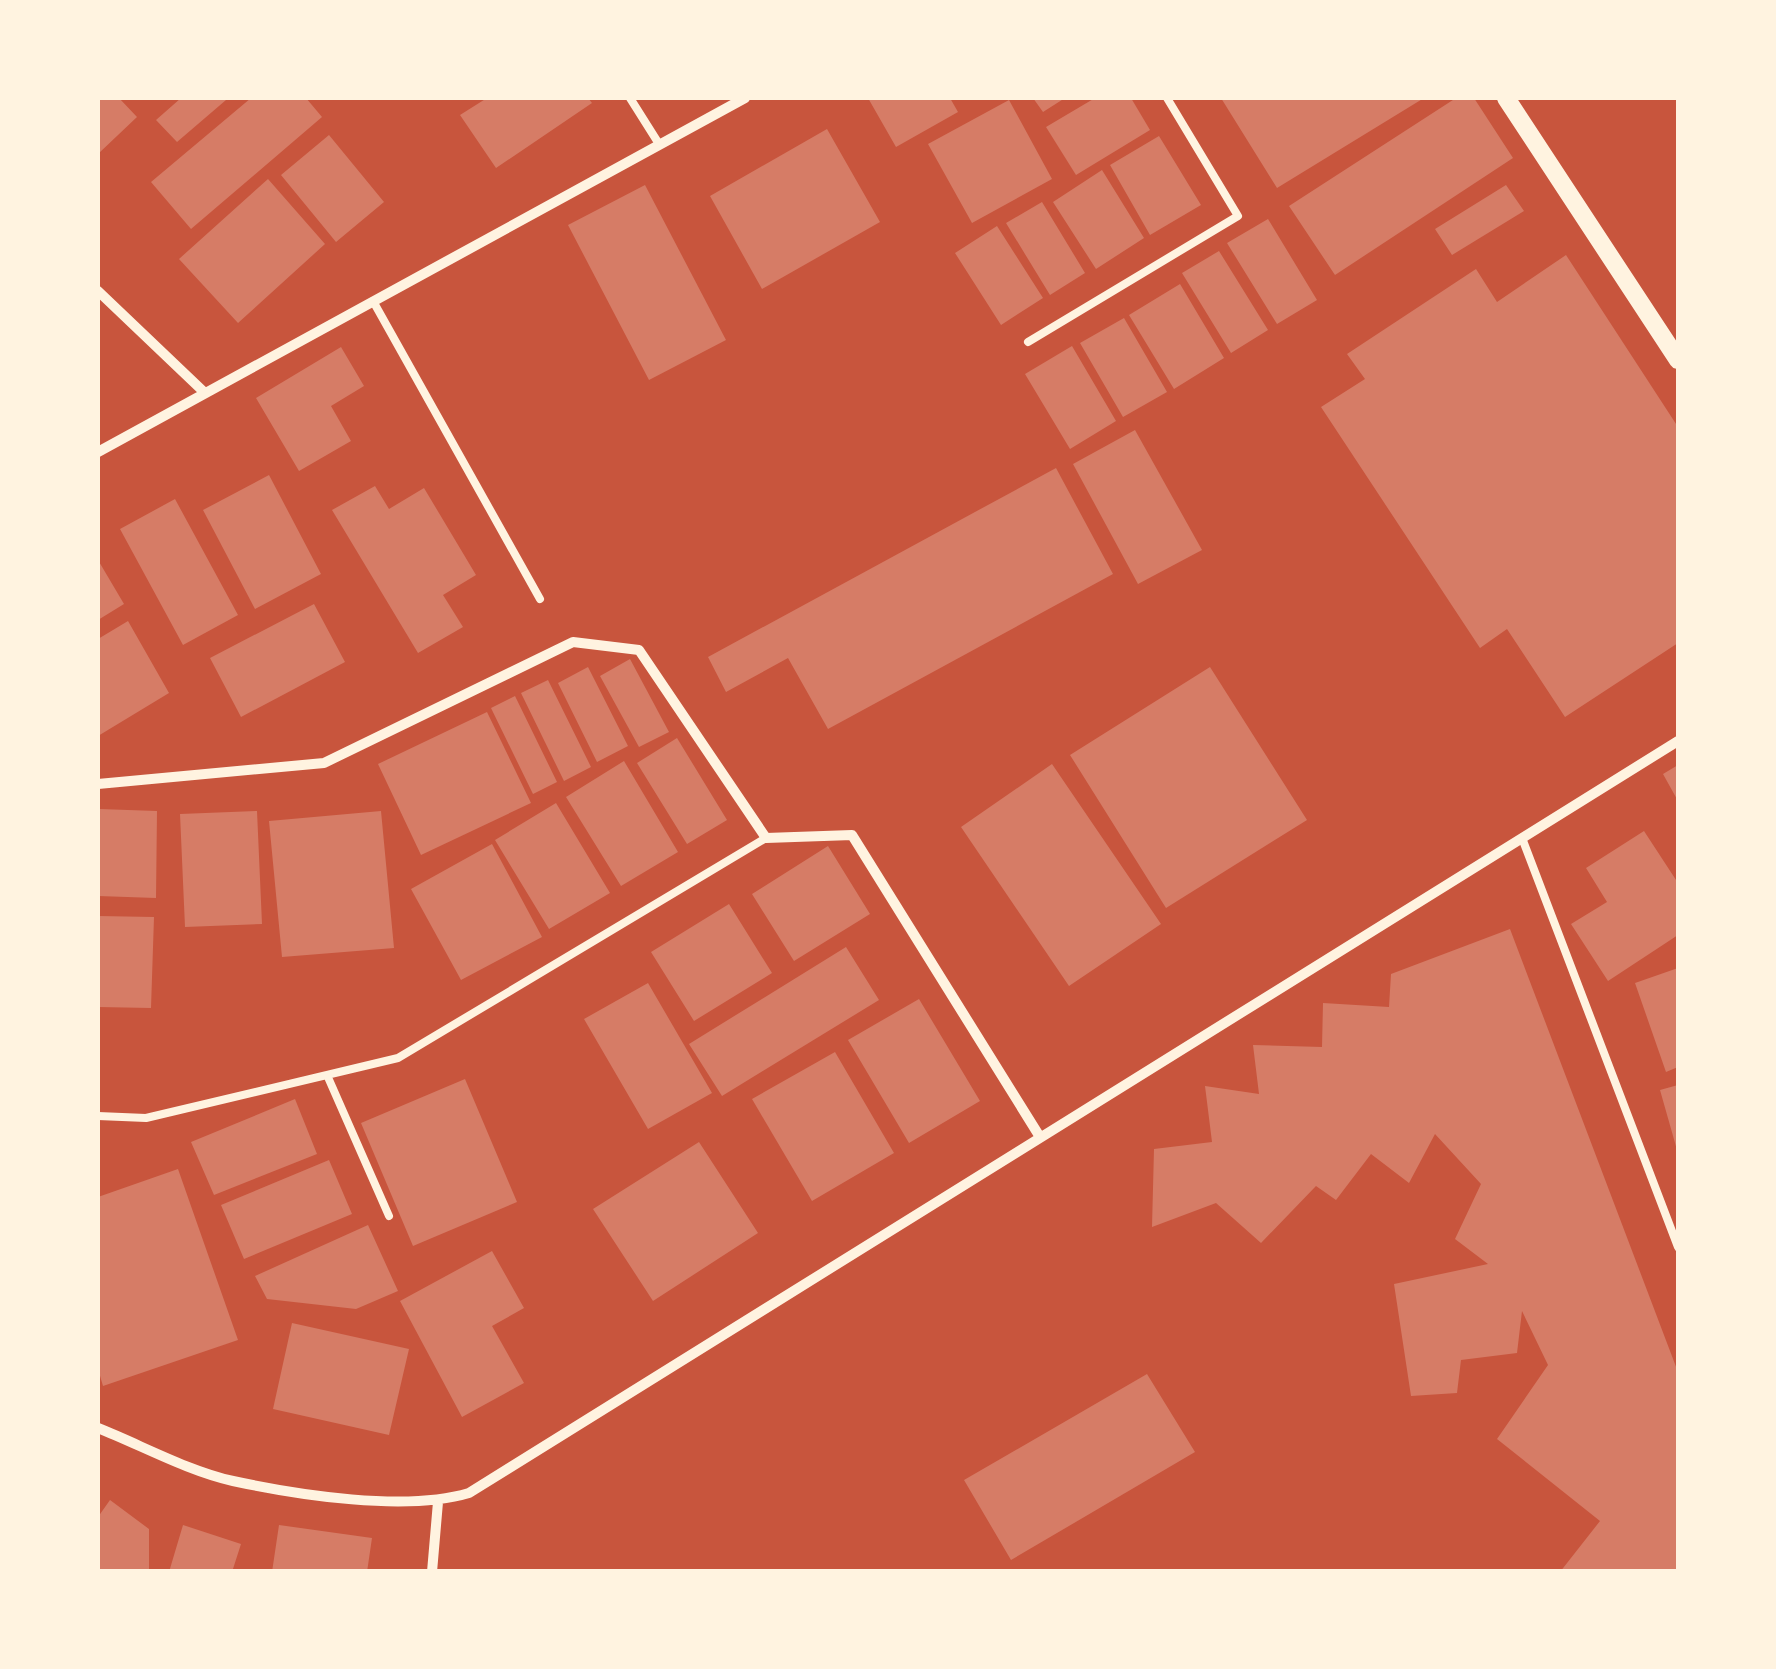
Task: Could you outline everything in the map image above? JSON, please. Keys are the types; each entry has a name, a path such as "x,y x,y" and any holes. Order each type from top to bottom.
{"street":[{"path":"98,452 745,98"},
{"path":"1506,98 1678,360"},
{"path":"98,291 205,393"},
{"path":"98,784 324,763 573,642 640,650 766,838 852,835 1040,1137"},
{"path":"98,1428 231,1481 370,1500 438,1502 469,1493 1678,742"},
{"path":"432,1572 438,1502"}],"lane":[{"path":"630,98 659,144"},
{"path":"1028,342 1238,216 1168,98"},
{"path":"374,301 540,598"},
{"path":"98,1116 146,1118 398,1058 766,838"},
{"path":"1522,838 1678,1247"},
{"path":"327,1075 390,1216"}],"building":[{"path":"98,98 119,98 137,117 98,154"},
{"path":"181,98 226,100 177,142 156,120"},
{"path":"251,98 306,98 322,117 191,229 151,182"},
{"path":"487,98 588,98 592,103 496,168 460,115"},
{"path":"868,98 950,98 958,112 896,147"},
{"path":"1033,98 1065,98 1043,112"},
{"path":"1095,98 1131,98 1150,130 1076,175 1046,127"},
{"path":"1221,98 1424,98 1277,188"},
{"path":"1456,98 1474,98 1513,158 1335,275 1289,206"},
{"path":"1009,100 1052,179 972,223 928,144"},
{"path":"827,129 880,222 762,289 710,196"},
{"path":"329,135 384,202 336,242 281,175"},
{"path":"1159,136 1201,205 1150,235 1110,165"},
{"path":"1102,170 1144,238 1096,269 1053,202"},
{"path":"268,179 325,244 238,323 179,259"},
{"path":"645,185 726,340 649,380 568,225"},
{"path":"1506,185 1524,211 1452,255 1435,229"},
{"path":"1042,202 1085,273 1050,295 1006,223"},
{"path":"1268,219 1317,300 1277,324 1227,243"},
{"path":"997,226 1043,298 1001,325 955,253"},
{"path":"1219,251 1268,330 1231,353 1182,273"},
{"path":"1566,255 1678,427 1678,643 1565,717 1507,629 1480,648 1321,407 1365,379 1347,354 1476,269 1497,302"},
{"path":"1180,284 1224,358 1174,389 1129,315"},
{"path":"1124,318 1167,392 1123,417 1080,343"},
{"path":"1072,346 1116,421 1070,449 1025,374"},
{"path":"341,347 364,386 331,406 351,441 299,471 256,398"},
{"path":"1135,430 1202,550 1138,584 1073,464"},
{"path":"1056,468 1113,574 828,729 788,658 726,692 708,657"},
{"path":"269,475 321,574 255,609 203,510"},
{"path":"375,486 389,509 424,488 476,575 443,595 463,627 418,653 332,510"},
{"path":"175,499 238,615 183,645 120,529"},
{"path":"98,560 124,604 98,620"},
{"path":"314,604 345,662 241,717 210,658"},
{"path":"128,621 169,693 98,736 98,639"},
{"path":"630,659 669,732 639,747 600,676"},
{"path":"588,667 628,746 597,762 558,683"},
{"path":"1210,667 1307,820 1166,908 1070,755"},
{"path":"548,680 591,767 564,781 521,693"},
{"path":"515,696 557,782 533,794 491,708"},
{"path":"487,712 531,803 421,855 378,764"},
{"path":"677,738 727,820 687,844 637,763"},
{"path":"624,761 678,852 621,886 566,797"},
{"path":"1052,764 1161,924 1069,986 961,827"},
{"path":"1678,765 1678,801 1663,774"},
{"path":"556,803 610,893 549,929 495,840"},
{"path":"99,809 157,811 156,898 98,896"},
{"path":"257,811 262,924 185,927 180,814"},
{"path":"381,811 394,948 282,957 269,821"},
{"path":"1644,831 1678,883 1678,935 1608,981 1571,924 1607,902 1586,868"},
{"path":"492,844 542,937 461,980 411,889"},
{"path":"828,846 870,914 794,961 752,894"},
{"path":"729,904 772,973 694,1021 651,952"},
{"path":"98,916 154,917 151,1008 98,1007"},
{"path":"1510,929 1678,1372 1678,1572 1560,1572 1600,1521 1497,1439 1548,1365 1522,1311 1517,1353 1461,1360 1457,1393 1411,1396 1394,1284 1488,1264 1455,1239 1481,1184 1435,1134 1409,1183 1371,1154 1336,1200 1316,1186 1261,1243 1216,1203 1152,1227 1154,1149 1212,1142 1205,1086 1259,1094 1253,1045 1322,1047 1323,1003 1389,1007 1391,974"},
{"path":"846,947 879,1000 722,1096 689,1044"},
{"path":"1678,968 1678,1067 1666,1072 1635,983"},
{"path":"648,983 712,1093 648,1129 584,1019"},
{"path":"919,999 980,1101 909,1143 848,1040"},
{"path":"835,1052 894,1153 812,1201 752,1099"},
{"path":"465,1079 517,1202 413,1246 361,1123"},
{"path":"1678,1085 1678,1150 1677,1150 1660,1090"},
{"path":"295,1099 317,1154 214,1195 191,1142"},
{"path":"699,1142 758,1233 653,1301 593,1209"},
{"path":"329,1160 352,1214 244,1259 221,1205"},
{"path":"178,1169 238,1340 103,1386 98,1369 98,1197"},
{"path":"368,1225 398,1291 356,1309 267,1299 255,1276"},
{"path":"492,1251 524,1308 492,1326 524,1383 462,1417 400,1301"},
{"path":"292,1323 409,1349 389,1435 273,1409"},
{"path":"1147,1374 1195,1452 1011,1560 964,1480"},
{"path":"110,1500 149,1529 149,1572 98,1572 98,1517"},
{"path":"183,1525 241,1544 232,1572 169,1572"},
{"path":"279,1525 372,1538 367,1572 272,1572"}]}
